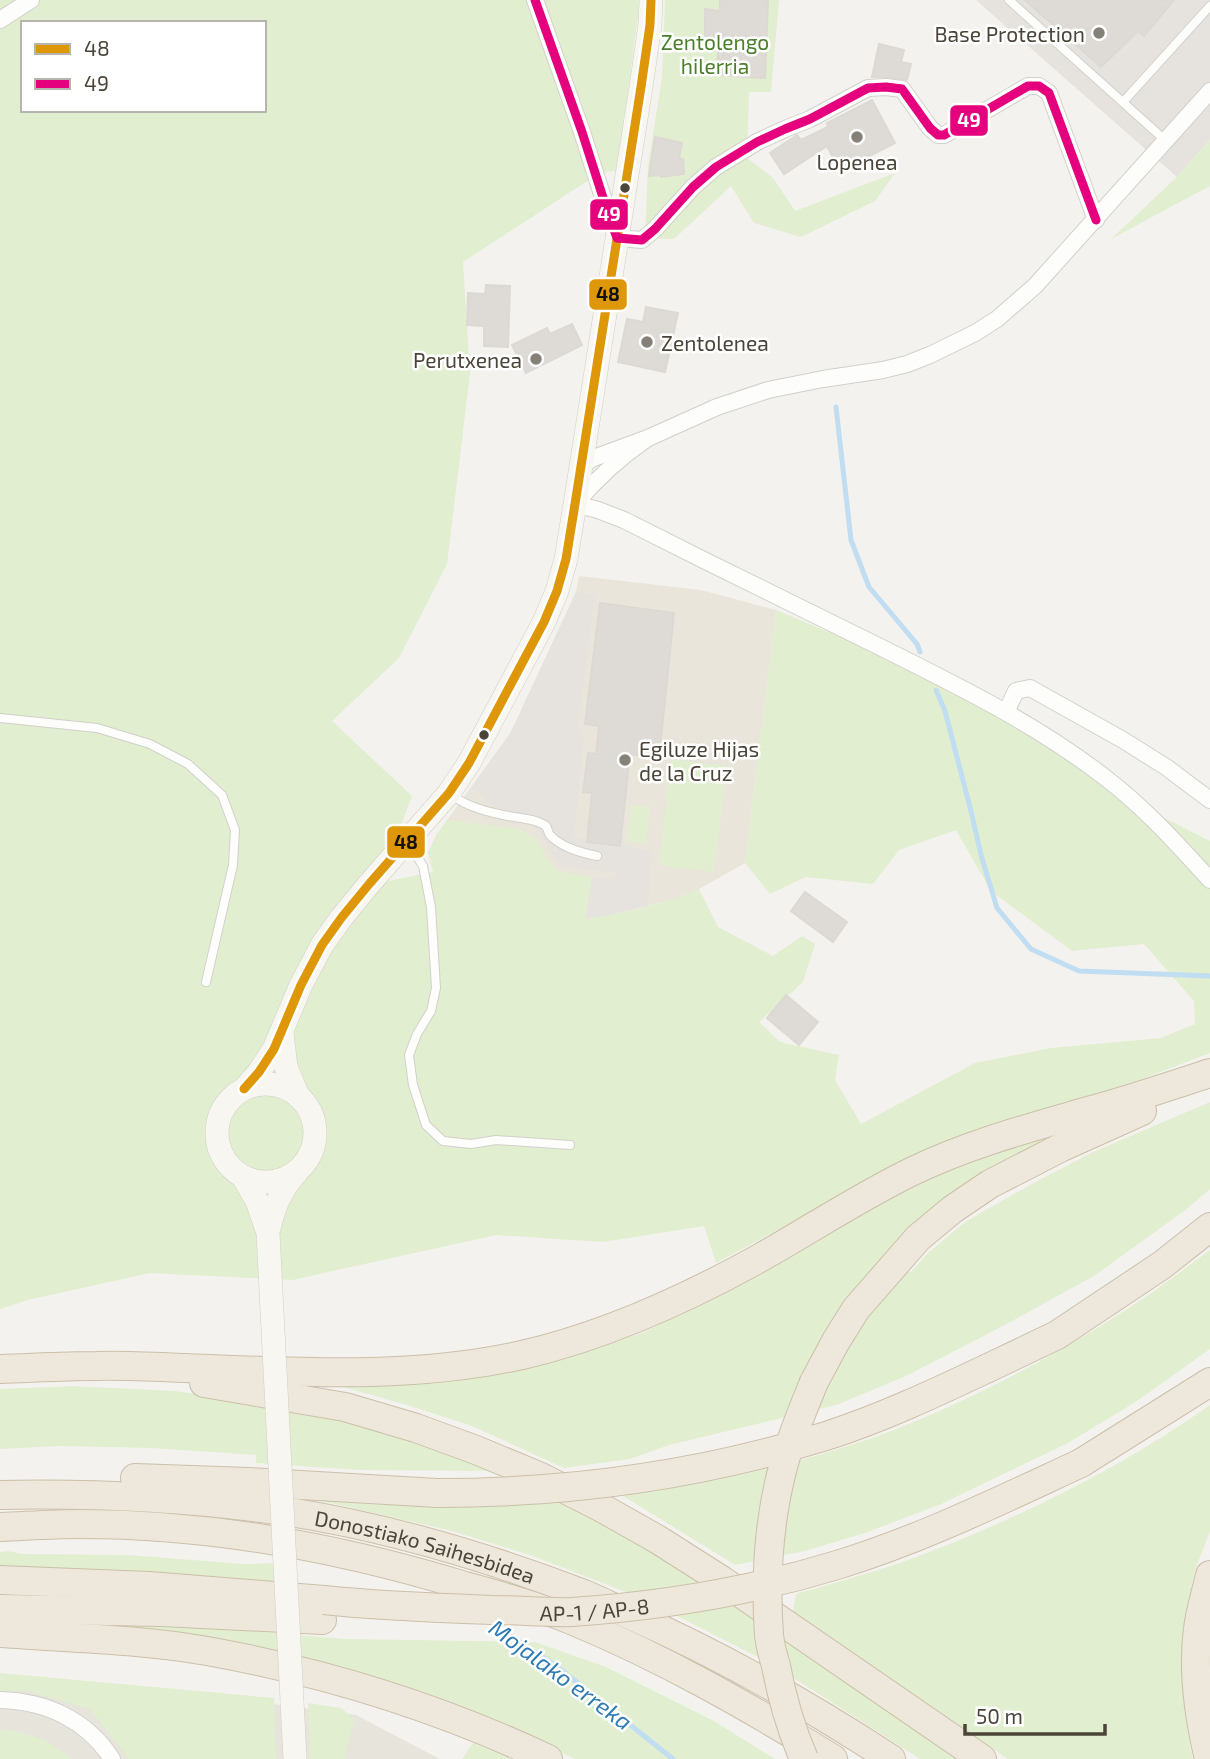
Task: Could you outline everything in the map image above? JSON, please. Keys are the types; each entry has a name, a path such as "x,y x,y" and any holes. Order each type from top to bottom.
{"highway":[{"path":"804,1759 795,1739 769,1637 768,1567 774,1511 783,1465 795,1426 836,1341 856,1309 918,1238 953,1209 990,1184 1210,1075"},
{"path":"0,1369 98,1366 318,1373 407,1371 465,1365 523,1354 639,1318 691,1295 872,1192 928,1164 1026,1129 1210,1075"},
{"path":"0,1484 17,1480 122,1478 488,1493 566,1487 659,1475 732,1461 779,1450 877,1418 1057,1335 1162,1265 1210,1227"},
{"path":"98,1366 345,1407 416,1428 541,1477 657,1539 982,1759"},
{"name":"AP-1 / AP-8","path":"323,1610 487,1619 634,1607 766,1585 838,1565 944,1526 1081,1463 1210,1382"},
{"name":"Donostiako Saihesbidea","path":"0,1494 154,1497 230,1505 303,1515 430,1543 573,1590 655,1625 782,1692 891,1759"},
{"name":"Donostiako Saihesbidea","path":"0,1527 80,1524 153,1527 275,1541 420,1572 569,1620 636,1649 699,1680 833,1759"},
{"path":"1209,1759 1201,1726 1196,1677 1198,1628 1210,1575"},
{"path":"0,1580 149,1586 323,1610"},
{"path":"0,1609 162,1612 323,1610"},
{"path":"0,1633 158,1644 263,1662 346,1683 426,1709 548,1759"}],"street":[{"path":"0,20 31,0"},
{"path":"535,0 617,238"},
{"path":"299,1170 287,1178 272,1182 257,1182 243,1177 230,1168 222,1155 217,1140 217,1125 231,1098 244,1089 265,1064 282,1033 300,985 322,945 370,883 449,793 475,751 544,622 557,591 566,559 580,476 648,38 651,0"},
{"path":"617,238 642,240 716,167 757,142 868,89 886,87 902,89 930,128 938,135 944,135 1028,86 1039,86 1049,93 1096,220"},
{"path":"580,476 591,459 648,438 717,407 768,390 883,370 953,345 997,319 1035,286 1210,91"},
{"path":"575,504 609,467 648,438"},
{"path":"575,504 624,520 1006,712 1107,779 1149,814 1210,880"},
{"path":"1006,712 1016,691 1030,688 1123,740 1166,767 1210,800"},
{"path":"282,1033 286,1066 298,1096"},
{"path":"244,1089 268,1084 292,1091 304,1101 315,1129 309,1158 290,1179 276,1202 268,1233"},
{"path":"243,1177 257,1200 268,1233 295,1759"},
{"path":"0,1700 35,1704 71,1718 99,1742 112,1759"}],"lane":[{"path":"1009,0 1166,141"},
{"path":"1124,101 1210,6"},
{"path":"0,718 97,728 150,744 188,764 222,795 235,830 233,865 206,982"},
{"path":"449,793 472,807 528,819 546,826 551,836 570,848 597,856"},
{"path":"407,842 423,866 432,907 436,988 431,1011 417,1034 409,1055 413,1084 426,1125 443,1141 471,1144 496,1140 570,1145"}],"shaded area":[{"path":"976,0 1210,0 1210,139 1177,177"},
{"path":"1210,21 1210,46 1154,109 1142,98"},
{"path":"1210,55 1210,76 1180,110 1170,101"},
{"name":"Egiluze Hijas de la Cruz","path":"579,576 701,590 776,610 745,863 675,899 545,927 428,853 437,834 511,732 576,592"},
{"path":"576,592 595,596 578,729 584,737 574,837 652,851 648,906 585,919 592,877 614,879 616,873 562,866 535,828 512,820 471,788 511,732"},
{"path":"0,1688 158,1689 356,1715 440,1759 0,1759"}],"green space":[{"path":"0,0 639,0 617,171 601,172 463,262 470,374 447,564 399,658 332,721 412,796 379,883 433,872 428,853 447,820 520,829 534,837 557,871 592,877 586,919 643,907 699,889 718,927 773,956 802,936 815,944 803,982 759,1022 780,1042 839,1055 835,1080 861,1124 975,1063 1051,1048 1161,1038 1195,1024 1194,1001 1144,944 1072,951 991,891 956,830 899,850 873,884 806,877 770,894 745,863 776,610 936,677 1141,806 1210,841 1210,1053 1137,1081 975,1132 867,1182 716,1263 704,1226 603,1242 496,1235 292,1280 150,1273 28,1300 0,1309"},
{"name":"Zentolengo hilerria","path":"665,0 779,0 771,92 749,92 747,158 773,178 795,211 895,173 875,201 801,237 754,223 731,186 674,239 645,239 648,166 662,78"},
{"path":"1210,139 1210,186 1111,239 1177,177"},
{"path":"671,759 727,766 714,872 659,865"},
{"path":"631,805 650,807 646,843 627,841"},
{"path":"1210,1102 1210,1189 1184,1211 1094,1276 906,1376 836,1405 669,1445 630,1459 564,1468 472,1426 336,1385 406,1385 487,1376 565,1358 642,1333 719,1294 908,1188 947,1170 1045,1135 1048,1141 886,1258 911,1272 928,1253 965,1222 1030,1185 1091,1153"},
{"path":"1210,1250 1210,1349 1137,1401 1068,1443 941,1504 865,1533 805,1551 735,1565 623,1496 723,1479 789,1463 854,1444 918,1420 1012,1376 1073,1342 1142,1299"},
{"path":"72,1386 175,1391 334,1416 503,1471 360,1470 256,1463 256,1455 152,1448 58,1446 0,1449 0,1389"},
{"path":"1210,1405 1210,1531 1195,1570 1187,1608 1183,1650 1184,1696 1193,1759 1008,1759 793,1612 796,1594 908,1560 1026,1511 1139,1451"},
{"path":"568,1498 646,1542 970,1759 920,1759 775,1666 644,1599 530,1555 452,1531 317,1500 381,1505 446,1505"},
{"path":"0,1552 23,1554 130,1555 242,1564 281,1563 281,1583 0,1569"},
{"path":"52,1623 216,1628 344,1639 535,1642 606,1667 714,1721 775,1759 575,1759 522,1734"},
{"path":"0,1673 274,1698 276,1759 129,1759 90,1709 27,1691 0,1692"},
{"path":"308,1703 341,1708 354,1719 344,1759 310,1759"},
{"path":"0,1729 38,1738 71,1759 0,1759"},
{"path":"473,1743 511,1759 462,1759"}],"building":[{"path":"720,0 768,0 765,78 717,75 718,43 705,43 705,9 720,11"},
{"name":"Base Protection","path":"1025,0 1174,0 1144,36 1138,31 1101,67"},
{"path":"879,44 904,50 901,62 911,64 907,80 872,77"},
{"name":"Lopenea","path":"872,100 895,143 840,171 827,146 784,174 770,153 797,135 801,140 828,127 827,123"},
{"path":"655,137 682,143 679,158 683,159 684,174 649,176"},
{"path":"486,285 510,286 508,347 484,346 484,326 467,325 468,293 485,294"},
{"name":"Zentolenea","path":"646,307 678,313 665,372 618,362 627,319 643,322"},
{"name":"Perutxenea","path":"572,324 582,345 526,373 512,345 547,328 550,334"},
{"name":"Egiluze Hijas de la Cruz","path":"600,603 674,613 659,758 630,754 620,846 587,842 592,793 583,792 588,753 596,754 599,726 585,724"},
{"path":"805,892 847,922 833,942 791,911"},
{"path":"786,995 818,1022 799,1045 767,1018"}],"waterway":[{"path":"836,407 851,540 869,587 917,644 920,652"},
{"path":"936,690 945,711 997,908 1031,949 1079,971 1210,976"},
{"name":"Mojalako erreka","path":"490,1622 555,1665 673,1759"}],"transit line":[{"name":"49","path":"535,0 617,238 642,240 716,167 757,142 810,119 868,88 886,87 902,89 930,128 938,135 944,135 1028,86 1039,86 1049,93 1096,220"},
{"name":"48","path":"244,1089 274,1049 301,985 322,945 370,883 449,793 469,763 544,622 557,591 566,559 575,504 641,87 651,0"}],"place":[{"name":"Base Protection","path":"1099,33"},
{"name":"Lopenea","path":"857,137"},
{"name":"Zentolenea","path":"647,342"},
{"name":"Perutxenea","path":"536,359"},
{"name":"Egiluze Hijas de la Cruz","path":"625,760"}]}
